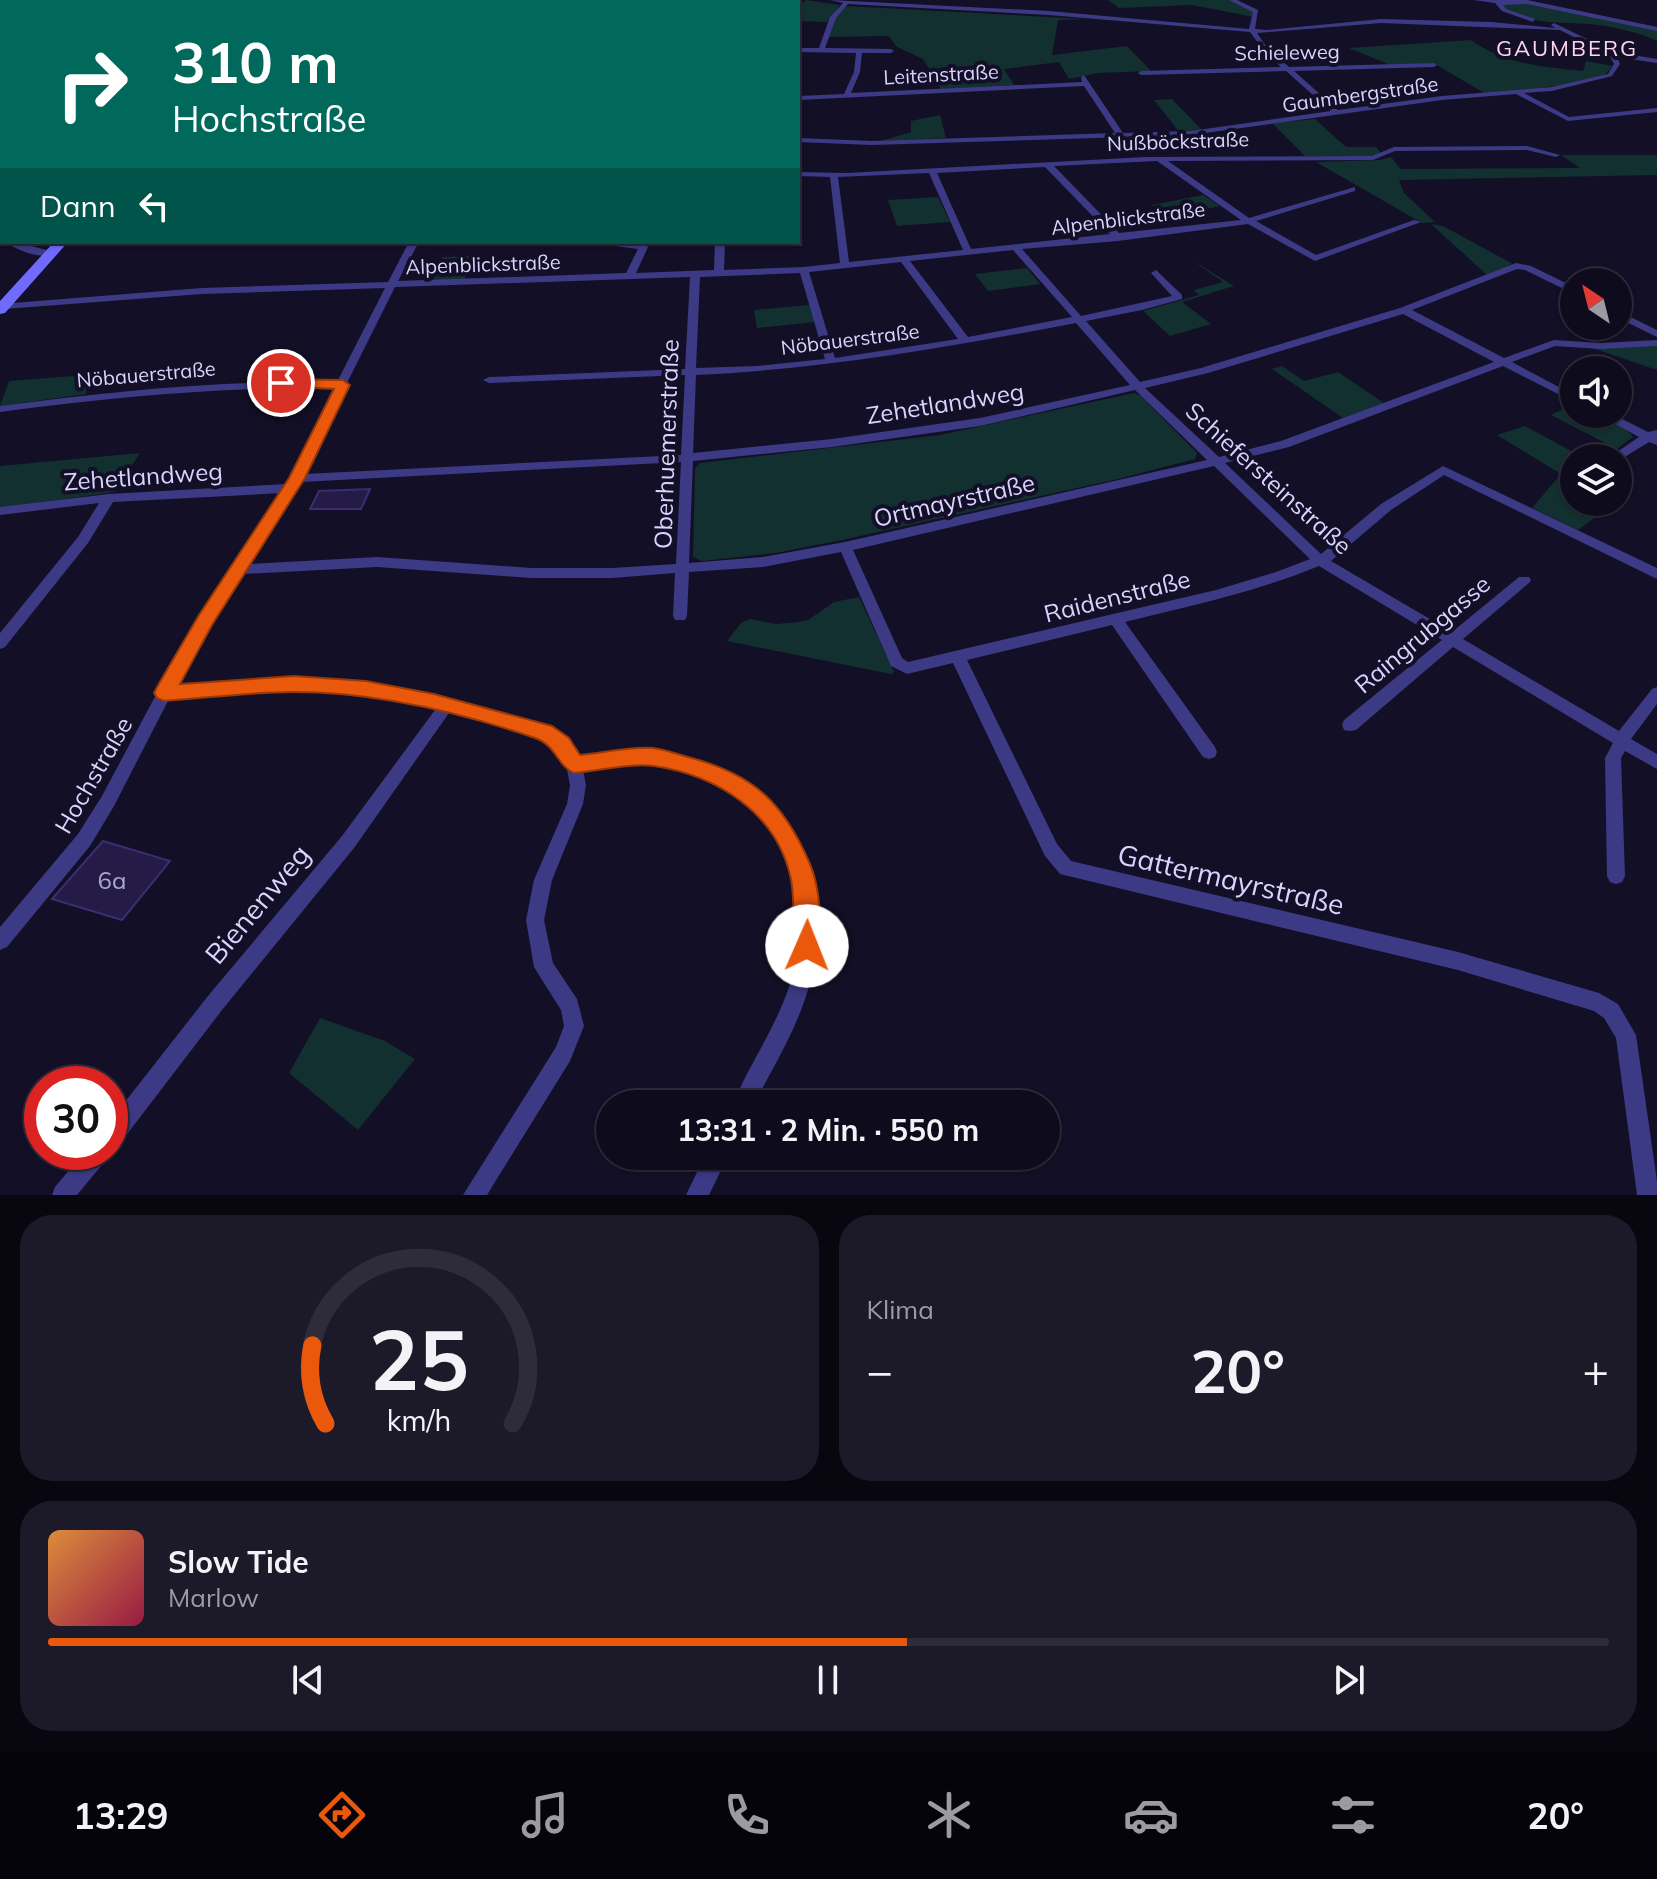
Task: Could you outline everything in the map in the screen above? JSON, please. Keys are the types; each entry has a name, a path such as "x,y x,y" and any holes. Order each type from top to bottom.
{"street":[{"path":"833,0 1049,13 1252,31 1280,32 1381,21 1504,25 1557,30 1615,57 1657,61"},
{"path":"1232,0 1256,11 1252,31 1258,41 1338,114"},
{"path":"1476,0 1527,2 1657,29"},
{"path":"1496,1 1508,12 1553,25 1557,30"},
{"path":"821,51 833,17 846,3"},
{"path":"800,50 891,51"},
{"path":"847,95 857,72 859,52"},
{"name":"Gaumbergstraße","path":"800,140 872,143 1191,133 1442,98 1519,93 1603,79 1614,71 1615,57"},
{"name":"Schieleweg","path":"1141,73 1434,65"},
{"name":"Leitenstraße","path":"800,98 1088,79 1121,136"},
{"path":"1519,93 1568,119 1657,110"},
{"name":"Nußböckstraße","path":"800,174 1262,156 1373,158 1394,149 1527,148 1556,155"},
{"path":"1159,159 1250,221 1315,258 1323,258 1417,222"},
{"path":"1048,165 1118,238"},
{"path":"932,171 969,254"},
{"path":"834,175 845,266"},
{"name":"Alpenblickstraße","path":"2,308 206,291 804,270 1118,238 1250,221 1352,189"},
{"path":"15,244 37,253 50,253"},
{"path":"2,308 59,244"},
{"name":"Hochstraße","path":"0,941 84,840 108,801 164,693 237,570 294,483 343,385 363,337 413,244"},
{"path":"622,244 643,247 630,276"},
{"path":"719,271 720,244"},
{"name":"Schiefersteinstraße","path":"1017,249 1137,386 1214,463 1319,560 1657,762"},
{"path":"905,261 965,341"},
{"name":"Zehetlandweg","path":"0,511 109,498 294,483 689,458 932,430 1204,371 1404,310 1519,266 1560,285"},
{"path":"804,270 831,361"},
{"name":"Oberhuemerstraße","path":"680,616 695,273"},
{"name":"Nöbauerstraße","path":"489,380 757,369 965,341 1179,297 1156,273"},
{"path":"1404,310 1560,392"},
{"path":"1632,321 1657,334"},
{"name":"Ortmayrstraße","path":"237,570 358,562 531,573 748,565 845,547 1214,463 1308,438 1554,343 1601,346 1657,343"},
{"name":"Nöbauerstraße","path":"0,409 190,387 343,385"},
{"path":"1632,427 1654,436"},
{"path":"1632,448 1654,436"},
{"name":"Raidenstraße","path":"845,547 898,665 915,668 1230,592 1328,557 1386,507 1443,470 1657,574"},
{"path":"0,643 83,540 109,498"},
{"name":"Raingrubgasse","path":"1350,725 1524,580"},
{"path":"1115,619 1209,752"},
{"name":"Gattermayrstraße","path":"958,657 1051,850 1066,868 1458,961 1586,998 1611,1011 1626,1035 1648,1195"},
{"path":"164,693 310,684 366,689 545,732 562,744 574,764 578,785 575,804 543,880 535,920 544,967 570,1006 574,1026 563,1054 474,1195"},
{"path":"1616,876 1613,758 1657,693"},
{"name":"Bienenweg","path":"128,1115 215,1003 348,842 446,706"},
{"path":"574,764 653,757 708,771 748,792 768,811 790,844 801,871 807,902 805,962 783,1028 750,1090"},
{"path":"63,1195 83,1170"},
{"path":"697,1195 710,1170"}],"green space":[{"path":"806,0 840,5 827,22 800,21 800,4"},
{"path":"1108,0 1228,0 1242,4 1255,13 1254,17 1192,5 1119,8"},
{"path":"1524,2 1657,29 1657,41 1606,26 1530,19 1508,11 1501,4"},
{"path":"845,6 1086,19 1058,20 1052,55 1127,46 1151,71 1099,73 1069,79 1059,62 1004,69 1014,85 941,89 923,59 897,47 889,36 829,37 835,17"},
{"path":"1471,40 1497,54 1538,66 1583,71 1586,61 1613,66 1605,75 1573,84 1486,94 1433,63 1390,65 1349,48"},
{"path":"1172,99 1202,130 1180,133 1154,100"},
{"path":"940,115 946,138 881,141 911,132 911,121"},
{"path":"1315,119 1346,147 1376,147 1381,153 1375,156 1305,156 1272,123"},
{"path":"1561,155 1657,155 1657,175 1399,180 1404,193 1435,222 1422,223 1316,162 1391,157 1401,169 1580,168"},
{"path":"1203,195 1220,206 1169,217 1152,205"},
{"path":"938,197 950,222 897,226 888,200"},
{"path":"1431,224 1443,226 1513,264 1487,275"},
{"path":"474,256 464,281 432,283 442,257"},
{"path":"1192,260 1234,286 1182,302 1211,324 1170,336 1143,311 1199,295 1194,290 1223,282"},
{"path":"1027,268 1040,284 988,291 975,274"},
{"path":"809,305 815,322 757,328 754,310"},
{"path":"1657,346 1657,370 1632,362 1632,356 1616,356 1589,347"},
{"path":"1282,366 1304,381 1338,372 1384,403 1343,418 1272,369"},
{"path":"87,375 86,394 0,406 9,381"},
{"path":"1134,393 1141,396 1197,453 1195,459 1118,479 776,553 702,561 693,557 695,468 700,463 940,435"},
{"path":"1560,410 1560,420 1551,415"},
{"path":"1525,426 1560,445 1560,473 1497,435"},
{"path":"1576,428 1624,428 1633,437 1624,444 1607,444"},
{"path":"140,453 115,492 0,508 0,466"},
{"path":"1560,475 1560,516 1597,516 1578,530 1532,508"},
{"path":"859,597 894,672 891,674 727,641 741,623 750,619 776,624 808,620 834,602"},
{"path":"320,1018 385,1041 415,1059 358,1130 289,1073"}],"building":[{"path":"370,489 361,509 310,509 319,491"},
{"path":"103,841 170,861 122,920 52,899"}],"district":[{"name":"GAUMBERG","path":"1567,48"}],"route":[{"path":"281,383 343,385 297,478 206,620 164,693 294,684 366,689 434,702 545,732 562,744 574,764 653,757 716,774 748,792 768,811 787,837 801,871 806,894 807,946"}]}
